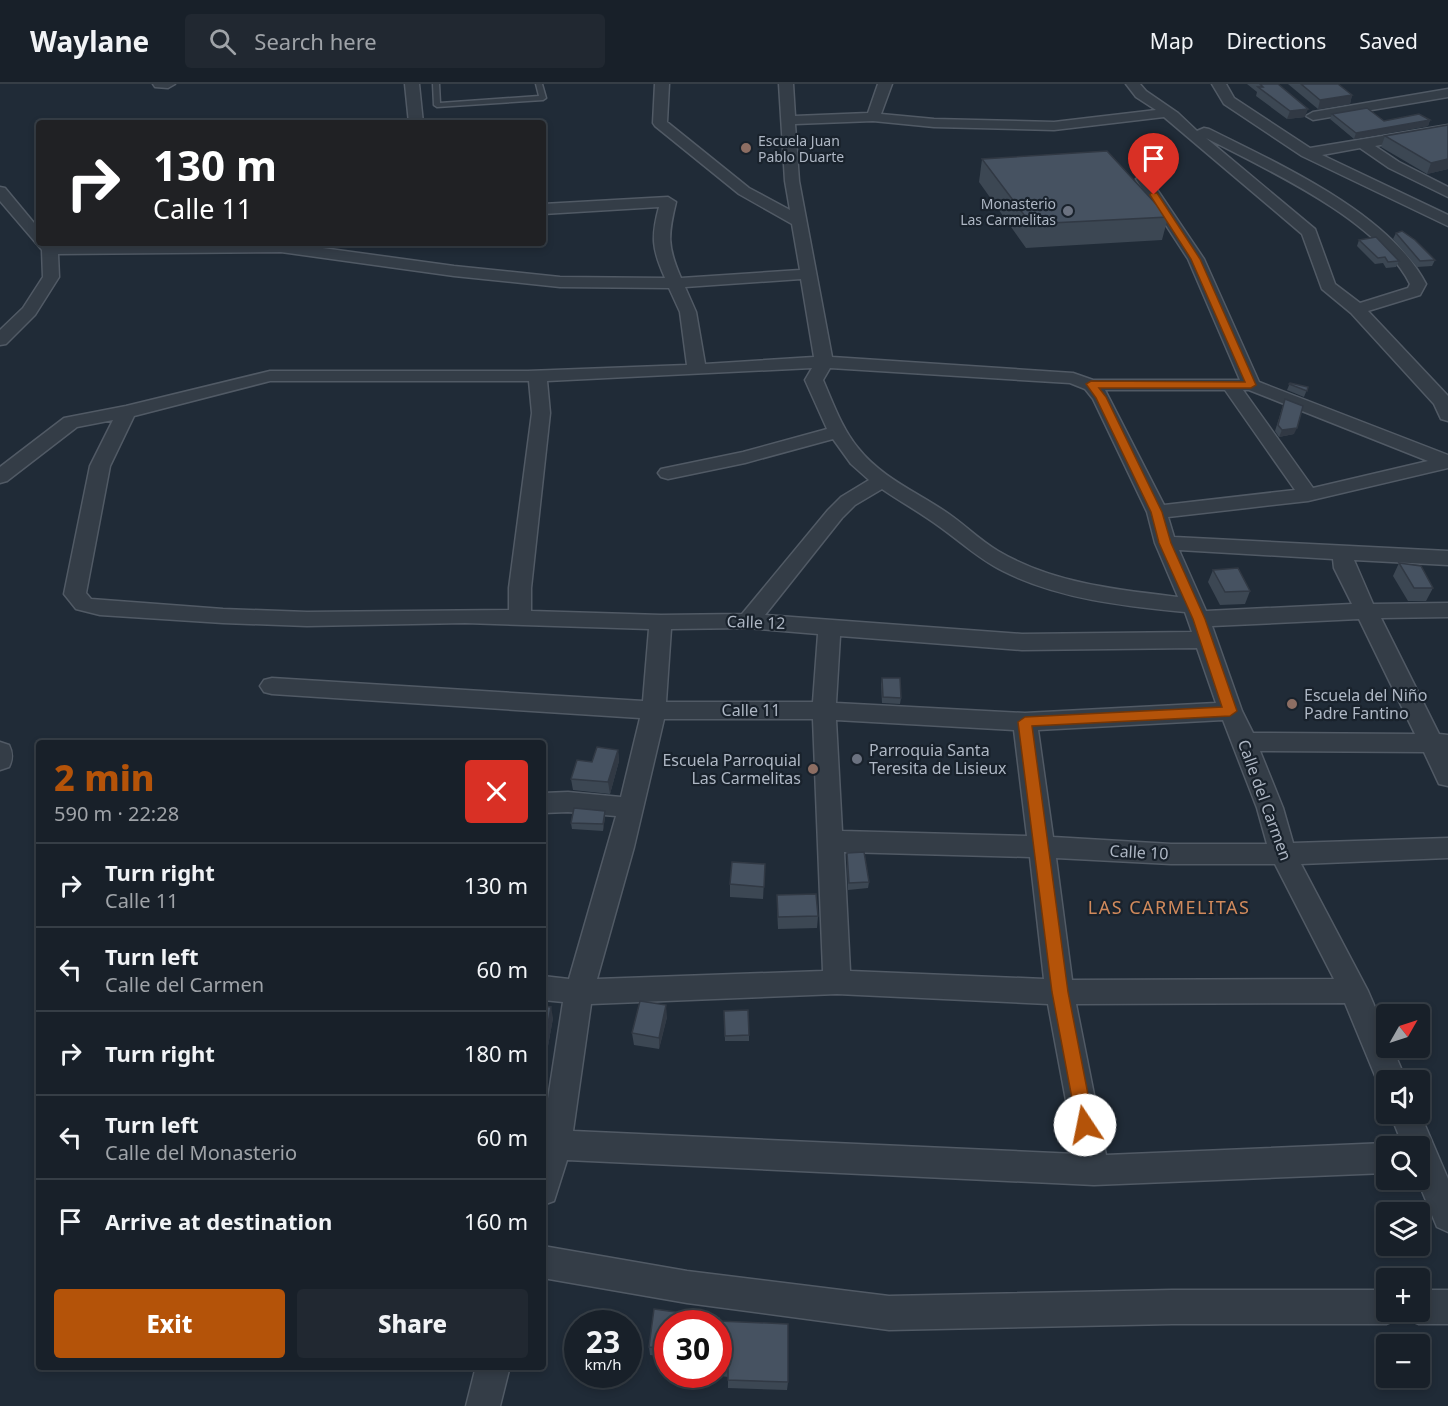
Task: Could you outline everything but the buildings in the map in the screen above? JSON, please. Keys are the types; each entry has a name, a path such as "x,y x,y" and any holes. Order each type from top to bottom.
{"street":[{"path":"160,84 168,84"},
{"path":"412,84 416,120"},
{"path":"662,84 660,123 744,190 798,221"},
{"path":"786,84 792,181 824,362 814,380 839,432 856,459 883,480 945,520 990,556 1025,573 1108,594 1199,622 1366,612 1448,610"},
{"path":"873,117 885,84"},
{"path":"1133,84 1141,94 1167,113 1309,232 1328,286 1358,309 1443,402 1448,415"},
{"path":"1219,84 1229,101 1307,153 1386,204 1448,236"},
{"path":"1448,93 1406,94 1367,107 1309,113 1356,145 1448,193"},
{"path":"1352,95 1367,107"},
{"path":"788,120 873,117 934,123 1054,126 1167,113 1320,194 1396,251 1418,284 1413,291 1358,309"},
{"path":"1307,153 1448,129"},
{"path":"1307,153 1448,221"},
{"path":"1143,179 1196,259 1251,385"},
{"path":"0,191 36,234"},
{"path":"546,209 688,200"},
{"path":"668,202 660,234 666,262 688,312 697,370"},
{"path":"0,340 29,311 51,277 44,246"},
{"path":"202,246 281,247 443,270 560,282 677,283 808,274"},
{"path":"0,477 71,422 126,412 270,376 538,376 824,362 1073,378 1091,384 1251,385 1448,462"},
{"path":"520,616 520,588 541,413 538,376"},
{"name":"Calle del Carmen","path":"1091,384 1101,397 1157,512 1165,543 1199,622 1230,711 1245,742 1270,808 1283,854 1354,991 1388,1070"},
{"path":"1231,386 1308,495"},
{"name":"Calle 12","path":"126,412 100,466 75,594 84,604 100,608 307,619 520,616 661,622 748,621 1022,642 1199,622"},
{"path":"668,473 745,457 839,432"},
{"path":"1157,512 1308,495 1448,462"},
{"path":"748,621 835,514 848,501 883,480"},
{"path":"1165,543 1448,558"},
{"path":"1342,553 1345,568 1366,612 1440,743 1448,777"},
{"path":"546,1180 556,1145 579,992 630,808 654,710 661,622"},
{"path":"830,626 824,711 837,982"},
{"name":"Calle 11","path":"272,687 654,710 824,711 1025,722 1230,711"},
{"path":"1025,722 1060,992 1094,1170"},
{"path":"1245,742 1440,743"},
{"path":"0,751 0,761"},
{"path":"546,803 568,802 630,808"},
{"name":"Calle 10","path":"829,841 1042,847 1171,854 1283,854 1448,848"},
{"path":"546,988 579,992 837,982 1060,992 1354,991"},
{"path":"556,1145 1094,1170 1376,1158"},
{"path":"1430,1174 1445,1201"},
{"path":"546,1263 687,1287 889,1313 1172,1307 1376,1307"},
{"path":"1430,1307 1448,1307"},
{"path":"483,1406 492,1370"}],"lane":[{"path":"436,84 437,105 543,98 539,84"}],"place":[{"name":"Escuela Juan Pablo Duarte","path":"746,148"},
{"name":"Monasterio Las Carmelitas","path":"1068,211"},
{"name":"Escuela del Niño Padre Fantino","path":"1292,704"},
{"name":"Parroquia Santa Teresita de Lisieux","path":"857,759"},
{"name":"Escuela Parroquial Las Carmelitas","path":"813,769"}],"district":[{"name":"LAS CARMELITAS","path":"1169,907"}],"route":[{"path":"1085,1125 1060,992 1025,722 1230,711 1199,619 1165,543 1157,512 1101,397 1091,384 1251,385 1196,259 1154,195"}]}
